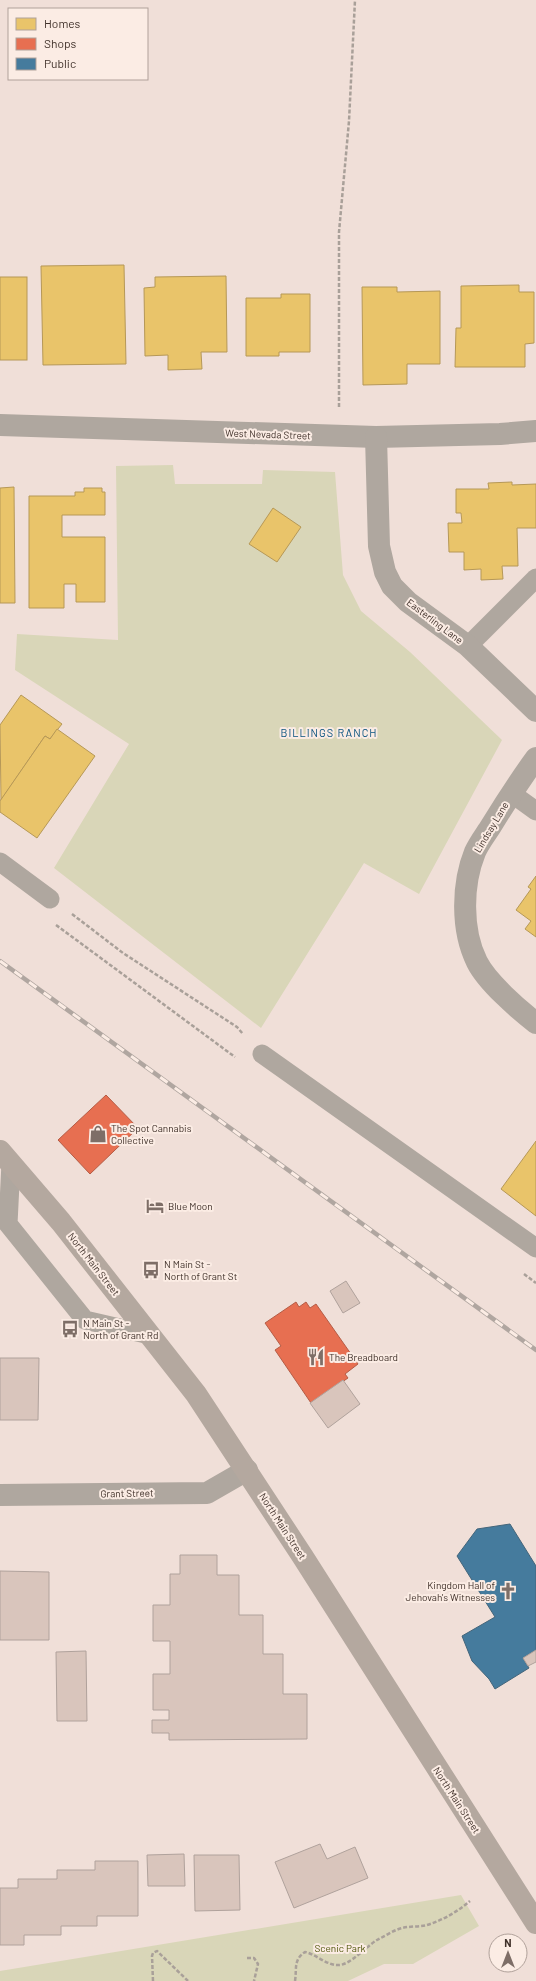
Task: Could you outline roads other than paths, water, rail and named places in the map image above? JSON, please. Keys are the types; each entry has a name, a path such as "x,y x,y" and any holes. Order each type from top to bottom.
{"main road":[{"name":"North Main Street","path":"5,1157 61,1222 196,1394 247,1470 536,1923"}],"street":[{"name":"West Nevada Street","path":"0,425 376,437 500,434 536,431"},
{"name":"Easterling Lane","path":"376,437 379,546 385,572 392,586 408,602 468,646 536,711"},
{"name":"Lindsay Lane","path":"536,758 511,793 475,851 466,879 464,904 469,934 477,962 500,991 536,1023"},
{"name":"Grant Street","path":"0,1495 207,1493 247,1470"}],"lane":[{"path":"468,646 536,578"},
{"path":"511,793 536,811"},
{"path":"0,862 50,899"},
{"path":"262,1054 536,1248"},
{"path":"5,1157 8,1224 85,1320 150,1336"}],"railway":[{"path":"0,961 536,1350"}],"place":[{"name":"The Spot Cannabis Collective","path":"98,1134"},
{"name":"Blue Moon","path":"155,1206"},
{"name":"N Main St - North of Grant St","path":"151,1270"},
{"name":"N Main St - North of Grant Rd","path":"70,1329"},
{"name":"The Breadboard","path":"316,1357"},
{"name":"Kingdom Hall of Jehovah's Witnesses","path":"508,1591"}],"district":[{"name":"BILLINGS RANCH","path":"329,732"}],"park label":[{"name":"Scenic Park","path":"340,1948"}]}
